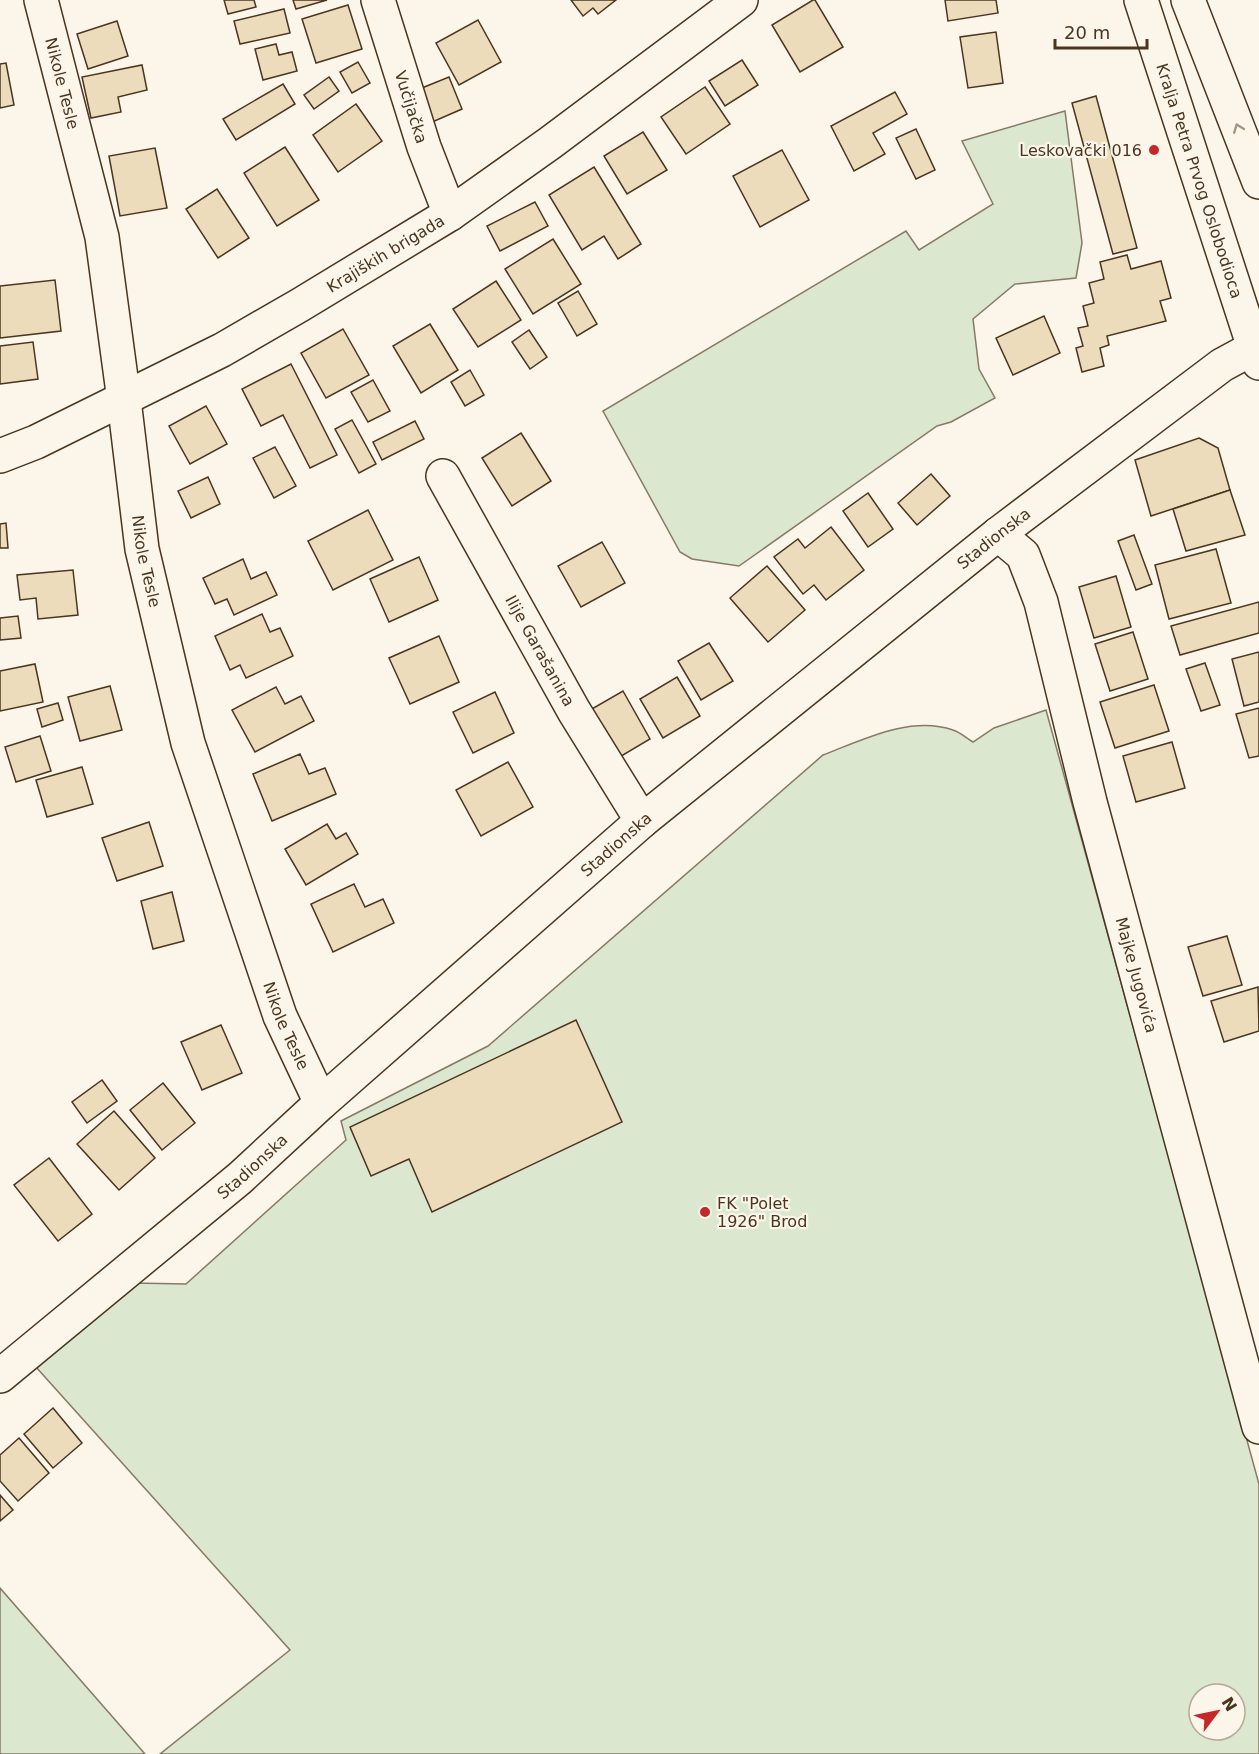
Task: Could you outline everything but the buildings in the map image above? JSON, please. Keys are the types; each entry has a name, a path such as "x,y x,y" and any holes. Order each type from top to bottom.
{"street":[{"name":"Nikole Tesle","path":"41,0 102,237 142,549 188,743 280,1016 321,1104"},
{"name":"Vučijačka","path":"378,0 424,147 450,214"},
{"name":"Krajiških brigada","path":"0,456 36,442 232,344 450,214 550,143 741,0"},
{"name":"Kralja Petra Prvog Oslobodioca","path":"1141,0 1257,352"},
{"path":"1188,0 1259,182"},
{"name":"Stadionska","path":"0,1376 240,1178 642,820 998,534 1222,365 1257,352"},
{"name":"Ilije Garašanina","path":"443,476 574,711 642,820"},
{"name":"Majke Jugovića","path":"998,534 1023,555 1041,602 1090,802 1259,1426"}],"green space":[{"path":"1065,111 1082,243 1076,278 1015,284 973,319 979,369 995,398 951,422 937,426 739,566 692,559 680,552 603,411 906,231 919,250 993,204 962,141"},
{"name":"FK \"Polet 1926\" Brod","path":"1046,710 1259,1484 1259,1754 160,1754 290,1650 36,1367 132,1283 186,1284 346,1140 341,1121 488,1046 823,755 887,731 920,725 937,726 956,731 973,742 994,728"},
{"path":"0,1588 145,1754 0,1754"}],"place":[{"name":"Leskovački 016","path":"1154,150"},
{"name":"FK \"Polet 1926\" Brod","path":"705,1212"}]}
